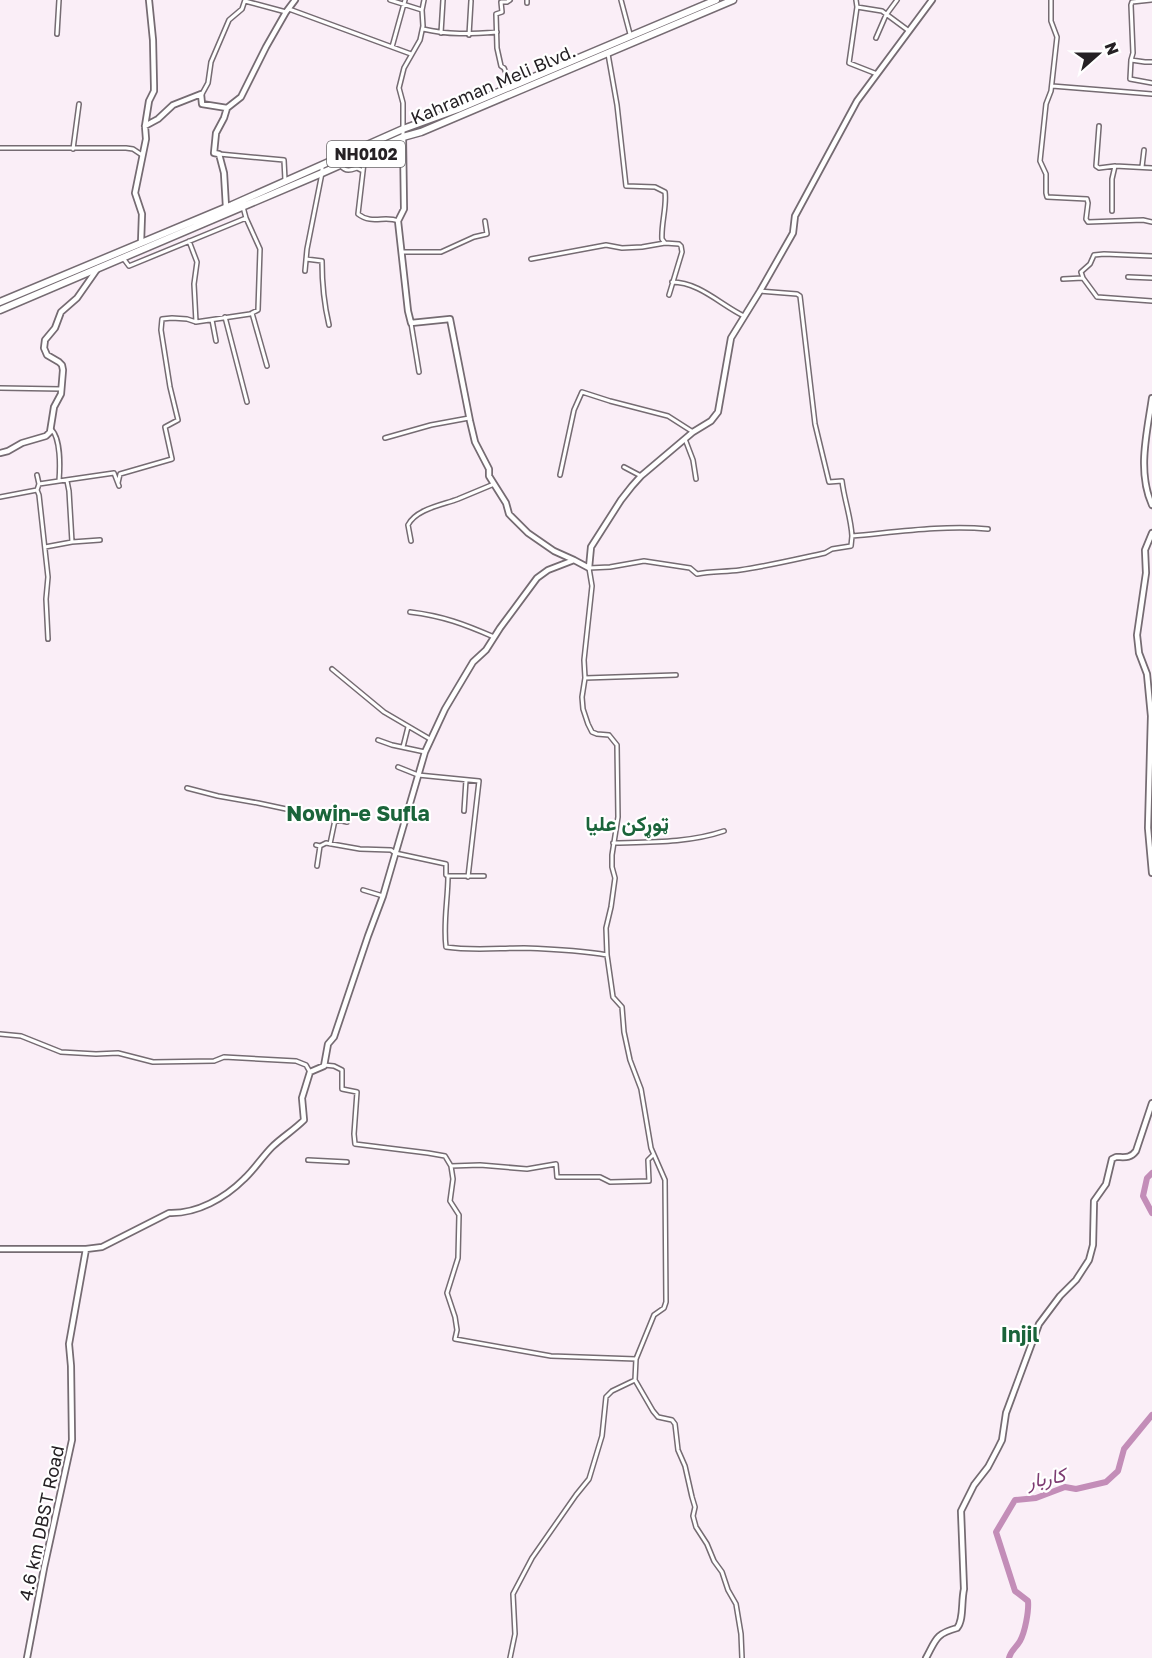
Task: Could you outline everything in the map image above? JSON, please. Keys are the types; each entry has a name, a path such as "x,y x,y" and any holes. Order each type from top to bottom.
{"highway":[{"name":"Kahraman Meli Blvd.","path":"0,302 716,0"},
{"name":"Kahraman Meli Blvd.","path":"0,309 322,173 365,154 403,133 421,132 733,0"}],"street":[{"path":"57,34 59,0"},
{"path":"141,243 142,214 135,193 146,139 145,126 149,101 154,91 149,0"},
{"path":"285,182 284,160 214,153 216,133 225,118 227,108 241,97 287,10 295,0"},
{"path":"390,0 404,2 422,10"},
{"path":"419,372 408,311 398,221 404,209 403,103 399,88 404,68 420,40 423,29 424,0"},
{"path":"441,33 443,0"},
{"path":"510,0 501,2 502,12 496,14 497,48 501,66 512,87"},
{"path":"621,0 630,36"},
{"path":"856,0 857,8 849,63 877,74"},
{"path":"876,38 886,15 897,0"},
{"path":"742,1658 736,1604 722,1572 714,1562 707,1544 696,1527 693,1516 694,1507 678,1449 675,1424 672,1420 658,1417 652,1412 635,1380 636,1359 654,1315 664,1308 666,1302 665,1180 651,1148 640,1089 624,1032 622,1007 613,997 607,955 606,928 615,878 612,867 613,843 618,817 617,745 609,735 592,732 583,710 582,697 592,586 589,568 591,547 621,500 641,476 693,432 711,421 718,412 731,338 793,233 795,216 856,101 932,0"},
{"path":"1051,0 1051,21 1057,37 1040,161 1046,174 1047,197 1087,200 1086,219 1088,222 1143,220 1152,222"},
{"path":"1151,0 1135,1 1131,5 1133,53 1130,79 1152,83"},
{"path":"145,126 158,119 173,105 203,93 208,83 212,62 229,20 242,9 245,1 287,10 411,54"},
{"path":"469,35 471,1"},
{"path":"392,47 404,2"},
{"path":"857,8 882,11 909,31"},
{"path":"423,29 469,35 497,32"},
{"path":"607,53 626,186 654,187 665,192 662,234 665,243"},
{"path":"1131,60 1152,62"},
{"path":"1052,86 1152,94"},
{"path":"201,94 202,104 227,108"},
{"path":"73,148 79,104"},
{"path":"1099,126 1096,166 1099,168 1115,166 1152,168"},
{"path":"0,148 126,148 133,149 142,155"},
{"path":"1142,167 1144,150"},
{"path":"219,154 224,172 226,207"},
{"path":"365,154 358,214 360,217 376,221 393,219 398,221"},
{"path":"305,271 322,165"},
{"path":"340,165 347,170 357,168 363,171"},
{"path":"1112,211 1112,179 1115,166"},
{"path":"39,484 114,473 118,484 120,474 172,459 165,427 178,420 170,387 161,330 162,319 186,319 196,322 252,313 258,310 260,249 243,207"},
{"path":"123,258 129,266 246,218"},
{"path":"401,252 441,252 474,237 487,234 485,221"},
{"path":"189,241 197,262 194,284 196,322"},
{"path":"531,259 606,245 622,248 665,243 678,244 682,252 669,295"},
{"path":"1152,256 1094,255 1090,264 1081,272 1097,297 1152,301"},
{"path":"306,259 322,261 322,283 329,325"},
{"path":"0,453 46,436 51,429 54,407 61,394 62,365 47,355 44,348 45,340 55,328 61,312 77,298 98,268 100,260"},
{"path":"1063,279 1083,278"},
{"path":"1128,278 1152,279"},
{"path":"672,282 683,282 709,294 744,316"},
{"path":"411,323 450,319 469,418 476,442 489,469 489,476 506,503 509,514 528,533 554,551 589,568 644,561 690,568 697,574 768,565 851,546 851,522 842,480 829,482 815,424 800,296 760,291"},
{"path":"252,313 267,366"},
{"path":"225,317 247,402"},
{"path":"212,320 216,341"},
{"path":"0,388 61,389"},
{"path":"560,475 574,410 582,392 668,416 693,432"},
{"path":"1152,398 1145,448 1144,476 1147,494 1152,505"},
{"path":"385,438 431,425 469,418"},
{"path":"51,429 56,433 60,463 59,481"},
{"path":"685,439 693,460 696,479"},
{"path":"624,467 641,476"},
{"path":"37,476 48,577 45,599 48,639"},
{"path":"67,481 72,542"},
{"path":"411,541 408,525 413,517 440,503 456,500 494,484"},
{"path":"0,496 37,490"},
{"path":"852,536 935,529 988,529"},
{"path":"1152,533 1145,550 1146,573 1137,635 1139,653 1147,674 1151,716 1148,828 1152,873"},
{"path":"45,547 100,540"},
{"path":"324,1065 328,1044 334,1037 383,896 425,752 444,709 473,662 486,650 537,578 548,570 574,560"},
{"path":"410,612 430,614 460,622 494,637"},
{"path":"332,669 384,712 430,739"},
{"path":"585,678 676,675"},
{"path":"403,747 408,727"},
{"path":"378,740 425,752"},
{"path":"398,767 418,775 479,781 468,877"},
{"path":"464,811 466,780"},
{"path":"187,788 347,822"},
{"path":"330,844 335,820"},
{"path":"613,843 654,842 712,835 724,831"},
{"path":"317,866 318,846 326,843 360,849 391,850 395,853 446,864 446,875 448,876 446,947 524,948 607,955"},
{"path":"448,876 484,876"},
{"path":"363,890 383,896"},
{"path":"0,1034 21,1036 61,1052 118,1053 153,1062 214,1061 224,1057 296,1061 306,1065 309,1072 302,1098 304,1120 275,1144 244,1179 215,1202 179,1214 169,1213 102,1247 86,1250 0,1248"},
{"path":"309,1072 324,1065 334,1066 342,1070 342,1089 357,1092 355,1144 445,1156 451,1166 453,1179 450,1202 459,1215 458,1258 447,1293 455,1317 457,1330 455,1339 551,1356 636,1359"},
{"path":"926,1658 940,1634 957,1628 961,1620 961,1601 964,1589 961,1511 1002,1440 1006,1413 1040,1324 1060,1296 1076,1280 1089,1260 1093,1245 1094,1201 1106,1184 1112,1159 1116,1156 1128,1158 1136,1152 1152,1104"},
{"path":"451,1166 480,1165 527,1169 556,1164 557,1177 600,1177 610,1182 649,1181 648,1160 654,1154"},
{"path":"308,1160 347,1162"},
{"name":"4.6 km DBST Road","path":"27,1658 72,1440 69,1344 86,1250"},
{"path":"510,1658 515,1634 513,1594 532,1558 589,1479 602,1436 606,1397 612,1391 635,1380"}],"waterway":[{"name":"کاربار","path":"1152,1173 1147,1178 1143,1196 1152,1213"},
{"name":"کاربار","path":"1009,1658 1024,1632 1028,1601 1015,1591 996,1532 1015,1500 1036,1498 1065,1487 1076,1489 1106,1482 1118,1471 1124,1449 1152,1415"}],"district":[{"name":"Nowin-e Sufla","path":"358,813"},
{"name":"ټوړکن علیا","path":"627,823"},
{"name":"Injil","path":"1020,1334"}]}
